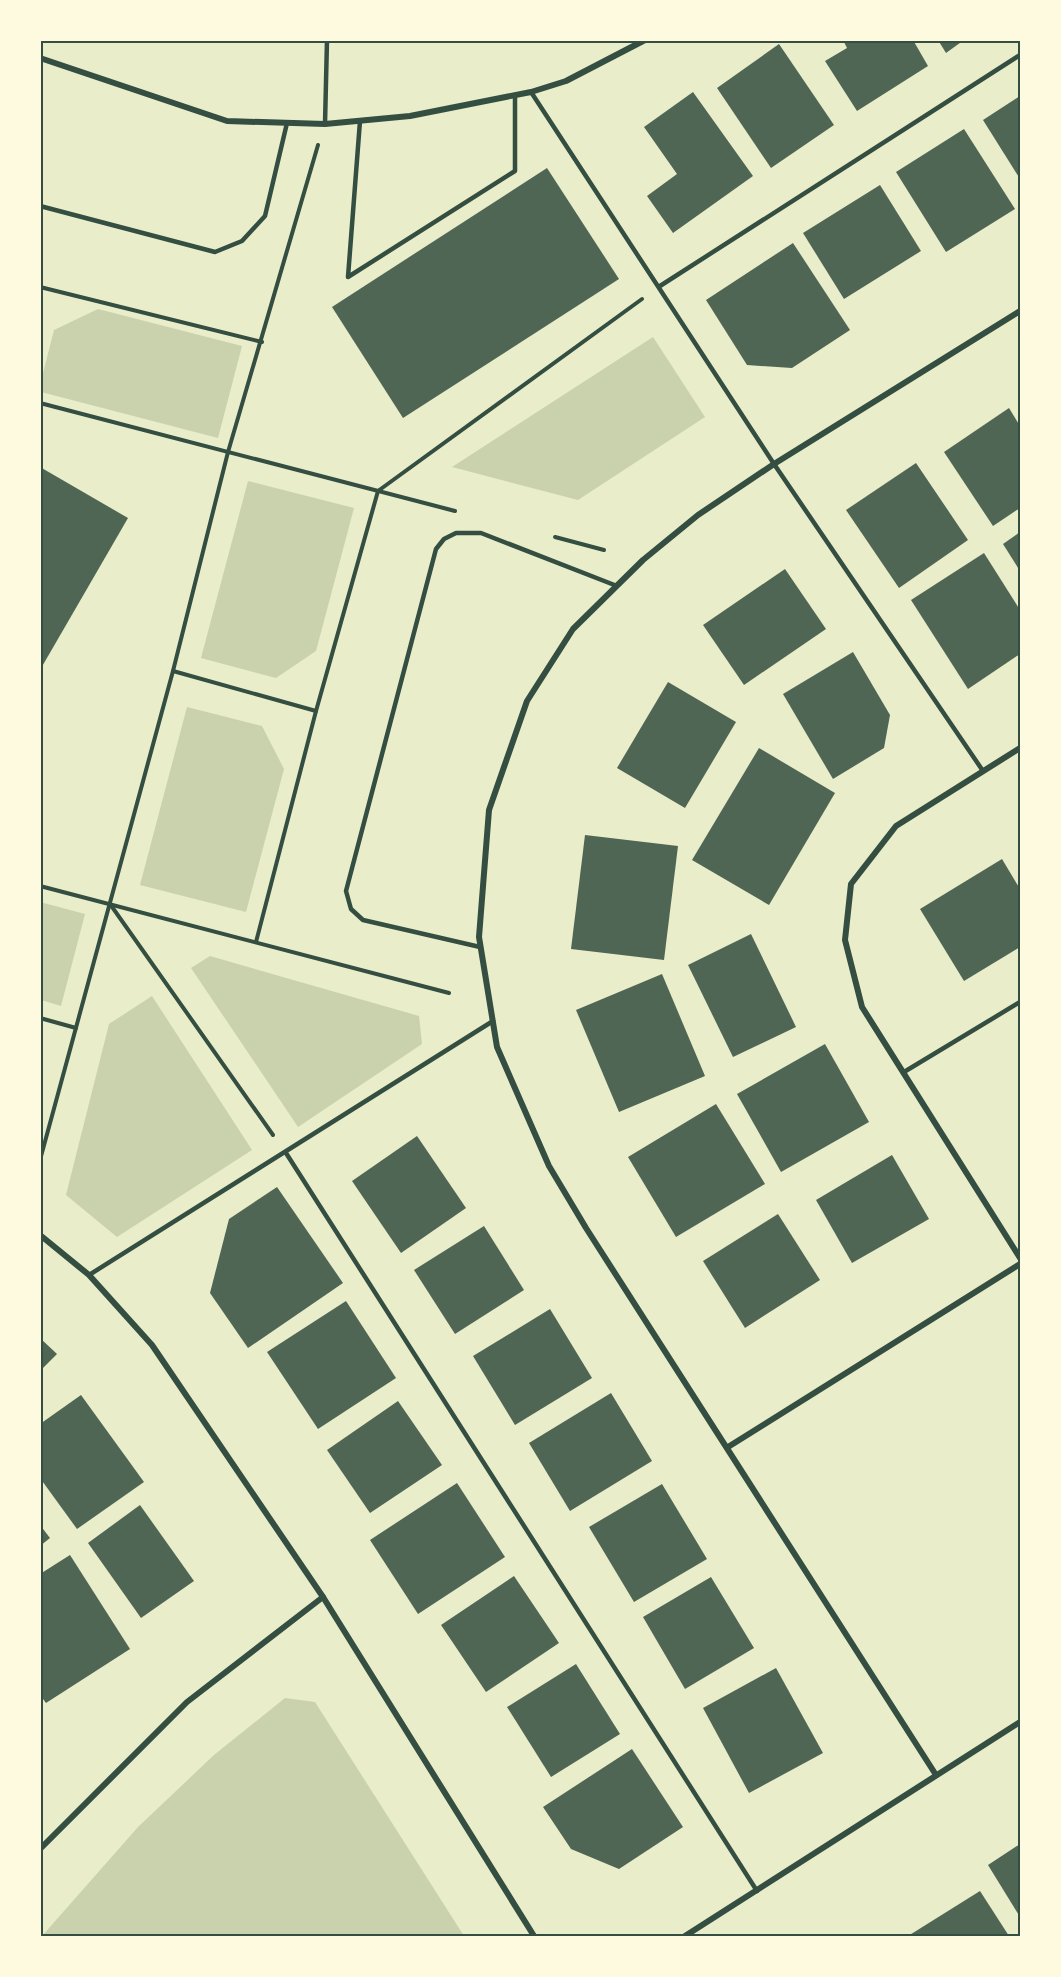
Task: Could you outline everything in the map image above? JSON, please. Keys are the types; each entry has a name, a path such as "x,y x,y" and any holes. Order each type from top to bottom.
{"street":[{"path":"40,58 227,121 325,124 410,116 531,92 566,81 645,40"},
{"path":"936,1775 586,1228 549,1166 497,1047 479,937 489,810 527,701 573,629 617,586 698,515 774,464 1020,311"},
{"path":"1020,748 896,826 851,884 845,940 862,1007 1020,1258"},
{"path":"40,1235 89,1275 152,1345 323,1597 534,1936"},
{"path":"728,1447 1020,1264"},
{"path":"40,1849 187,1702 323,1597"},
{"path":"685,1936 1020,1722"}],"lane":[{"path":"325,124 327,40"},
{"path":"660,286 1020,55"},
{"path":"531,92 660,286 774,464 983,771"},
{"path":"360,121 348,276 515,171 515,95"},
{"path":"40,206 215,252 242,241 265,216 287,123"},
{"path":"480,947 363,920 351,909 346,891 436,549 444,539 456,533 481,533 617,586"},
{"path":"904,1072 1020,1002"},
{"path":"89,1275 493,1021"},
{"path":"286,1153 757,1891"}],"path":[{"path":"40,1160 173,671 228,452 325,124"},
{"path":"256,942 316,711 378,491 660,286"},
{"path":"40,287 262,342"},
{"path":"40,403 457,512"},
{"path":"548,536 604,550"},
{"path":"173,671 316,711"},
{"path":"40,886 449,993"},
{"path":"110,904 286,1153"},
{"path":"40,1018 76,1028"}],"green space":[{"path":"98,309 242,346 218,438 41,392 41,381 54,330"},
{"path":"653,337 705,417 578,500 452,467"},
{"path":"248,481 354,508 316,651 276,678 201,658"},
{"path":"187,707 262,726 284,769 246,912 140,885"},
{"path":"40,902 85,914 61,1006 41,1000"},
{"path":"210,956 419,1016 422,1044 298,1127 191,968"},
{"path":"152,996 252,1150 117,1237 66,1195 109,1024"},
{"path":"285,1698 315,1702 464,1936 42,1936 138,1827 214,1755"}],"building":[{"path":"843,40 913,40 928,66 857,111 825,61 847,48"},
{"path":"938,40 964,40 946,53"},
{"path":"779,44 834,125 771,168 717,88"},
{"path":"693,92 753,176 673,233 647,196 677,174 644,127"},
{"path":"1020,96 1020,179 983,120"},
{"path":"964,129 1015,209 946,252 896,172"},
{"path":"547,168 619,279 403,418 332,307"},
{"path":"880,185 921,251 844,299 803,233"},
{"path":"793,243 850,330 792,368 747,365 706,300"},
{"path":"1009,408 1020,426 1020,508 993,526 944,452"},
{"path":"916,463 968,540 899,588 846,510"},
{"path":"40,467 128,518 40,670"},
{"path":"1020,532 1020,571 1003,544"},
{"path":"984,553 1020,610 1020,654 968,689 911,600"},
{"path":"785,569 826,629 744,685 703,625"},
{"path":"853,652 890,715 884,748 833,779 783,694"},
{"path":"668,682 736,722 685,808 617,768"},
{"path":"759,748 835,793 769,905 692,860"},
{"path":"585,835 678,846 664,960 571,949"},
{"path":"1002,859 1020,889 1020,947 964,981 920,909"},
{"path":"751,934 796,1027 733,1057 688,965"},
{"path":"662,974 705,1076 619,1112 576,1010"},
{"path":"825,1044 869,1122 781,1172 737,1094"},
{"path":"716,1104 765,1184 676,1237 628,1157"},
{"path":"417,1136 466,1208 401,1253 352,1181"},
{"path":"892,1155 929,1219 852,1263 816,1200"},
{"path":"277,1187 343,1283 248,1348 210,1293 229,1219"},
{"path":"778,1214 820,1280 745,1328 703,1261"},
{"path":"484,1226 524,1290 455,1334 414,1270"},
{"path":"346,1301 396,1378 318,1429 267,1352"},
{"path":"550,1309 592,1378 515,1425 473,1356"},
{"path":"40,1338 57,1354 40,1371"},
{"path":"611,1393 652,1461 570,1511 529,1443"},
{"path":"81,1395 144,1482 77,1529 40,1478 40,1424"},
{"path":"398,1401 442,1465 370,1513 327,1450"},
{"path":"457,1483 505,1557 418,1614 370,1540"},
{"path":"662,1484 707,1559 634,1602 589,1527"},
{"path":"140,1505 194,1581 141,1618 88,1543"},
{"path":"40,1525 50,1538 40,1546"},
{"path":"70,1555 130,1649 46,1703 40,1695 40,1574"},
{"path":"514,1576 559,1643 486,1692 441,1625"},
{"path":"711,1577 754,1648 685,1689 643,1617"},
{"path":"576,1664 620,1734 551,1777 507,1707"},
{"path":"776,1668 823,1753 749,1793 703,1708"},
{"path":"632,1749 683,1827 619,1869 571,1849 543,1807"},
{"path":"1020,1844 1020,1917 988,1865"},
{"path":"980,1891 1009,1936 908,1936"}]}
